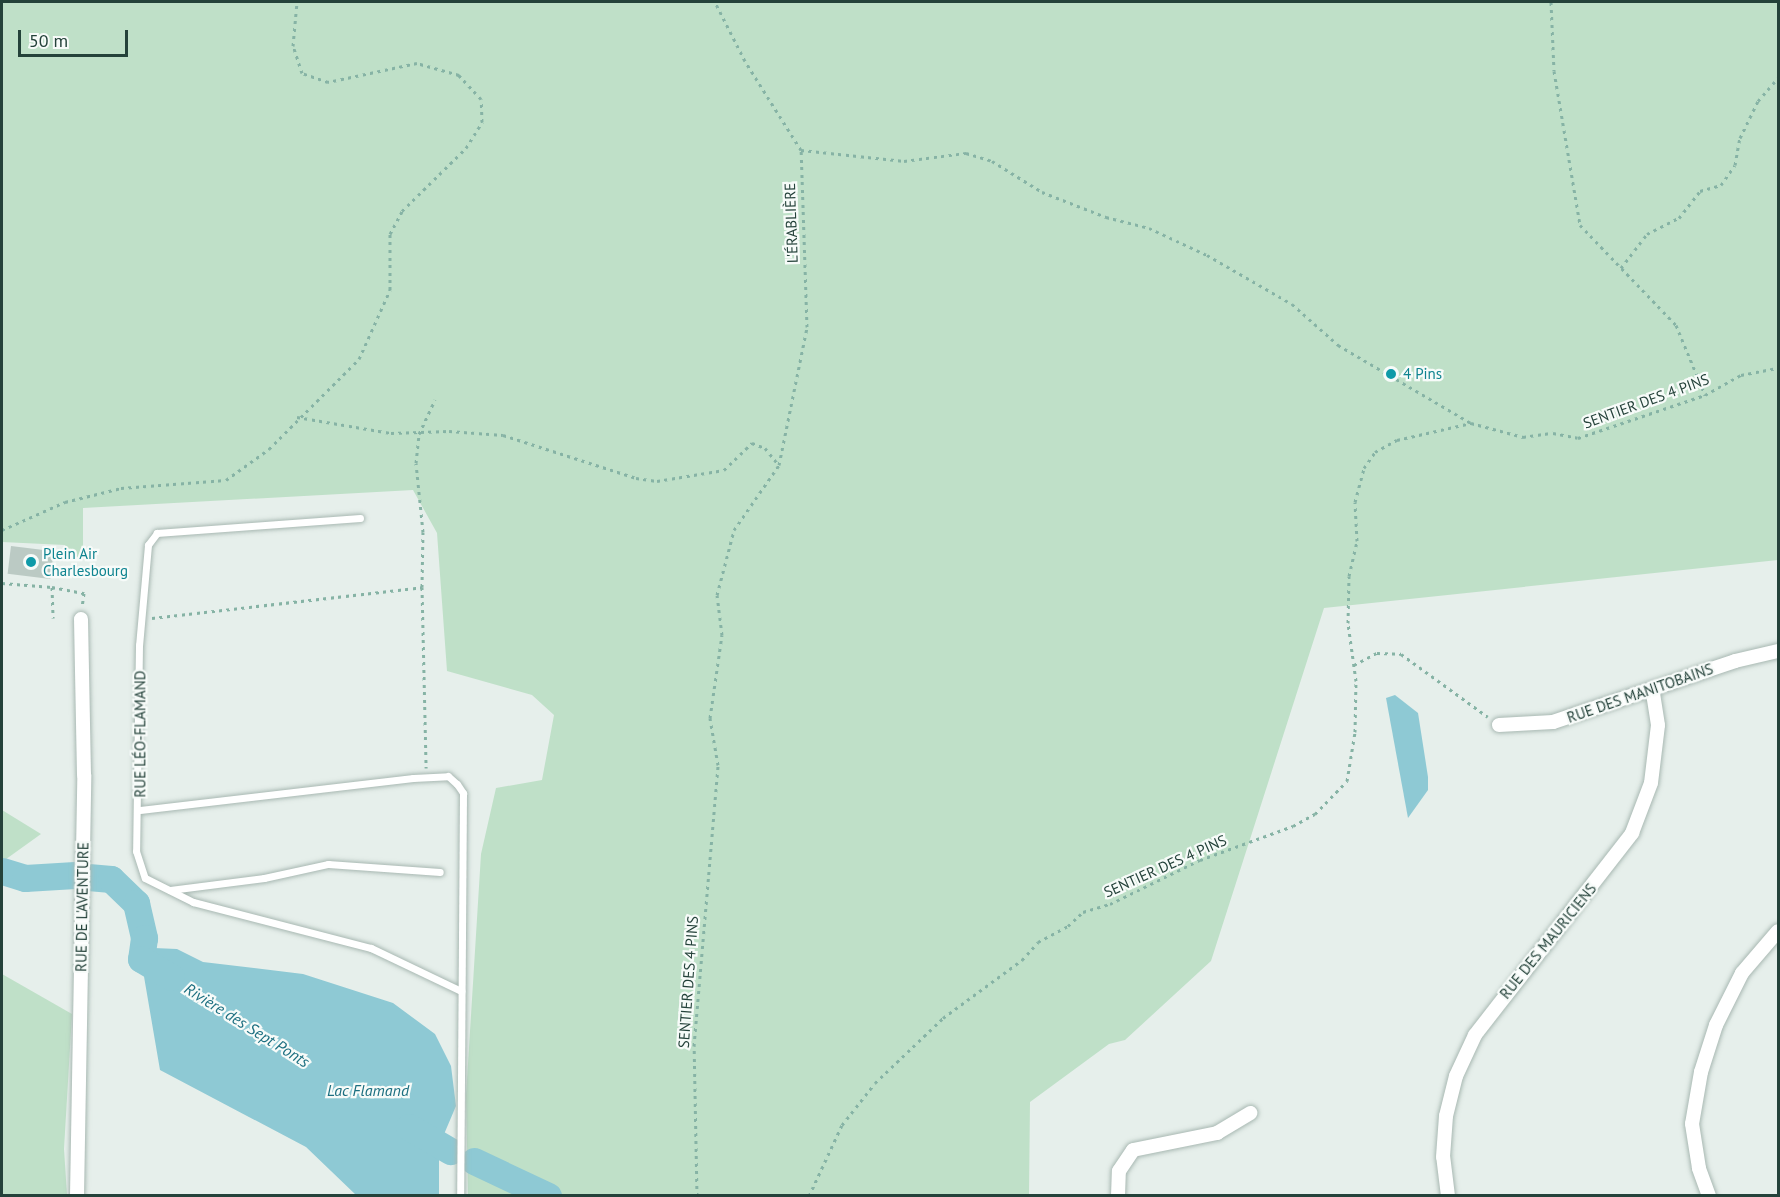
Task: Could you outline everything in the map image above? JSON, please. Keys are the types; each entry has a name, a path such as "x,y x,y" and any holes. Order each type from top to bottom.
{"street":[{"name":"RUE DE L'AVENTURE","path":"77,1196 84,775 81,619"},
{"name":"RUE DES MANITOBAINS","path":"1499,725 1553,722 1652,688 1779,651"},
{"name":"RUE DES MAURICIENS","path":"1448,1196 1443,1157 1446,1116 1456,1076 1475,1035 1632,833 1651,783 1658,725 1652,688"},
{"path":"1709,1196 1699,1168 1692,1124 1701,1072 1716,1025 1742,973 1779,932"},
{"path":"1119,1196 1119,1172 1133,1150 1217,1133 1250,1113"}],"lane":[{"name":"RUE LÉO-FLAMAND","path":"360,518 157,533 148,545 141,602 140,810 448,776 463,793 461,991"},
{"path":"140,810 136,851 146,878 193,902 371,948 461,991 460,1196"},
{"path":"170,890 264,878 328,864 440,872"}],"path":[{"path":"2,530 65,502 121,488 226,480 268,449 297,417 359,359 390,290 390,234 402,211 466,148 482,122 481,99 459,75 417,63 328,82 302,73 293,46 297,2"},
{"path":"715,2 745,62 801,150 904,161 966,153 992,161 1042,192 1106,217 1149,228 1208,255 1292,304 1338,345 1471,423"},
{"path":"1551,2 1554,71 1580,225 1676,325 1705,395"},
{"path":"1620,268 1647,234 1679,218 1700,191 1721,185 1736,165 1740,138 1758,101 1779,78"},
{"name":"L'ÉRABLIÈRE","path":"779,465 807,327 801,150"},
{"name":"SENTIER DES 4 PINS","path":"808,1196 842,1125 874,1083 943,1018 1022,960 1038,942 1068,926 1083,912 1110,904 1200,860 1293,826 1331,801 1347,781 1353,761 1354,665 1348,623 1348,587 1357,541 1355,502 1364,468 1375,452 1397,440 1471,423 1523,437 1553,433 1578,438 1705,395 1741,375 1779,368"},
{"path":"426,778 423,532 416,463 419,434 435,399"},
{"path":"297,417 419,434 449,431 502,435 636,478 657,481 724,470 752,442 765,448 779,465"},
{"name":"SENTIER DES 4 PINS","path":"697,1196 694,1046 718,765 710,718 722,635 717,595 734,530 779,465"},
{"path":"2,583 52,587 84,593"},
{"path":"52,587 53,618"},
{"path":"141,602 150,618 422,587"},
{"path":"1354,665 1377,653 1401,654 1499,725"}],"green space":[{"path":"2,2 1778,2 1778,560 1324,608 1211,961 1125,1040 1109,1044 1030,1102 1029,1195 468,1195 466,1096 481,854 496,788 542,780 554,715 532,695 447,671 437,533 413,490 83,508 83,559 66,553 65,545 2,542"},
{"path":"2,810 41,834 2,862"},
{"path":"2,974 72,1014 64,1149 67,1195 2,1195"}],"water":[{"path":"1395,695 1418,713 1428,777 1428,790 1408,818 1386,698"},
{"name":"Lac Flamand","path":"154,948 177,949 203,962 303,974 393,1003 435,1034 451,1066 456,1106 439,1146 439,1195 356,1195 306,1147 160,1070 141,959"}],"building":[{"name":"Plein Air Charlesbourg","path":"11,546 54,551 50,579 8,574"}],"waterway":[{"name":"Rivière des Sept Ponts","path":"2,871 25,878 75,875"},
{"name":"Rivière des Sept Ponts","path":"88,877 111,879 136,903 144,938 141,959 171,977"},
{"name":"Rivière des Sept Ponts","path":"409,1127 450,1151"},
{"name":"Rivière des Sept Ponts","path":"474,1161 548,1196"}],"place":[{"name":"4 Pins","path":"1391,374"},
{"name":"Plein Air Charlesbourg","path":"31,562"}]}
